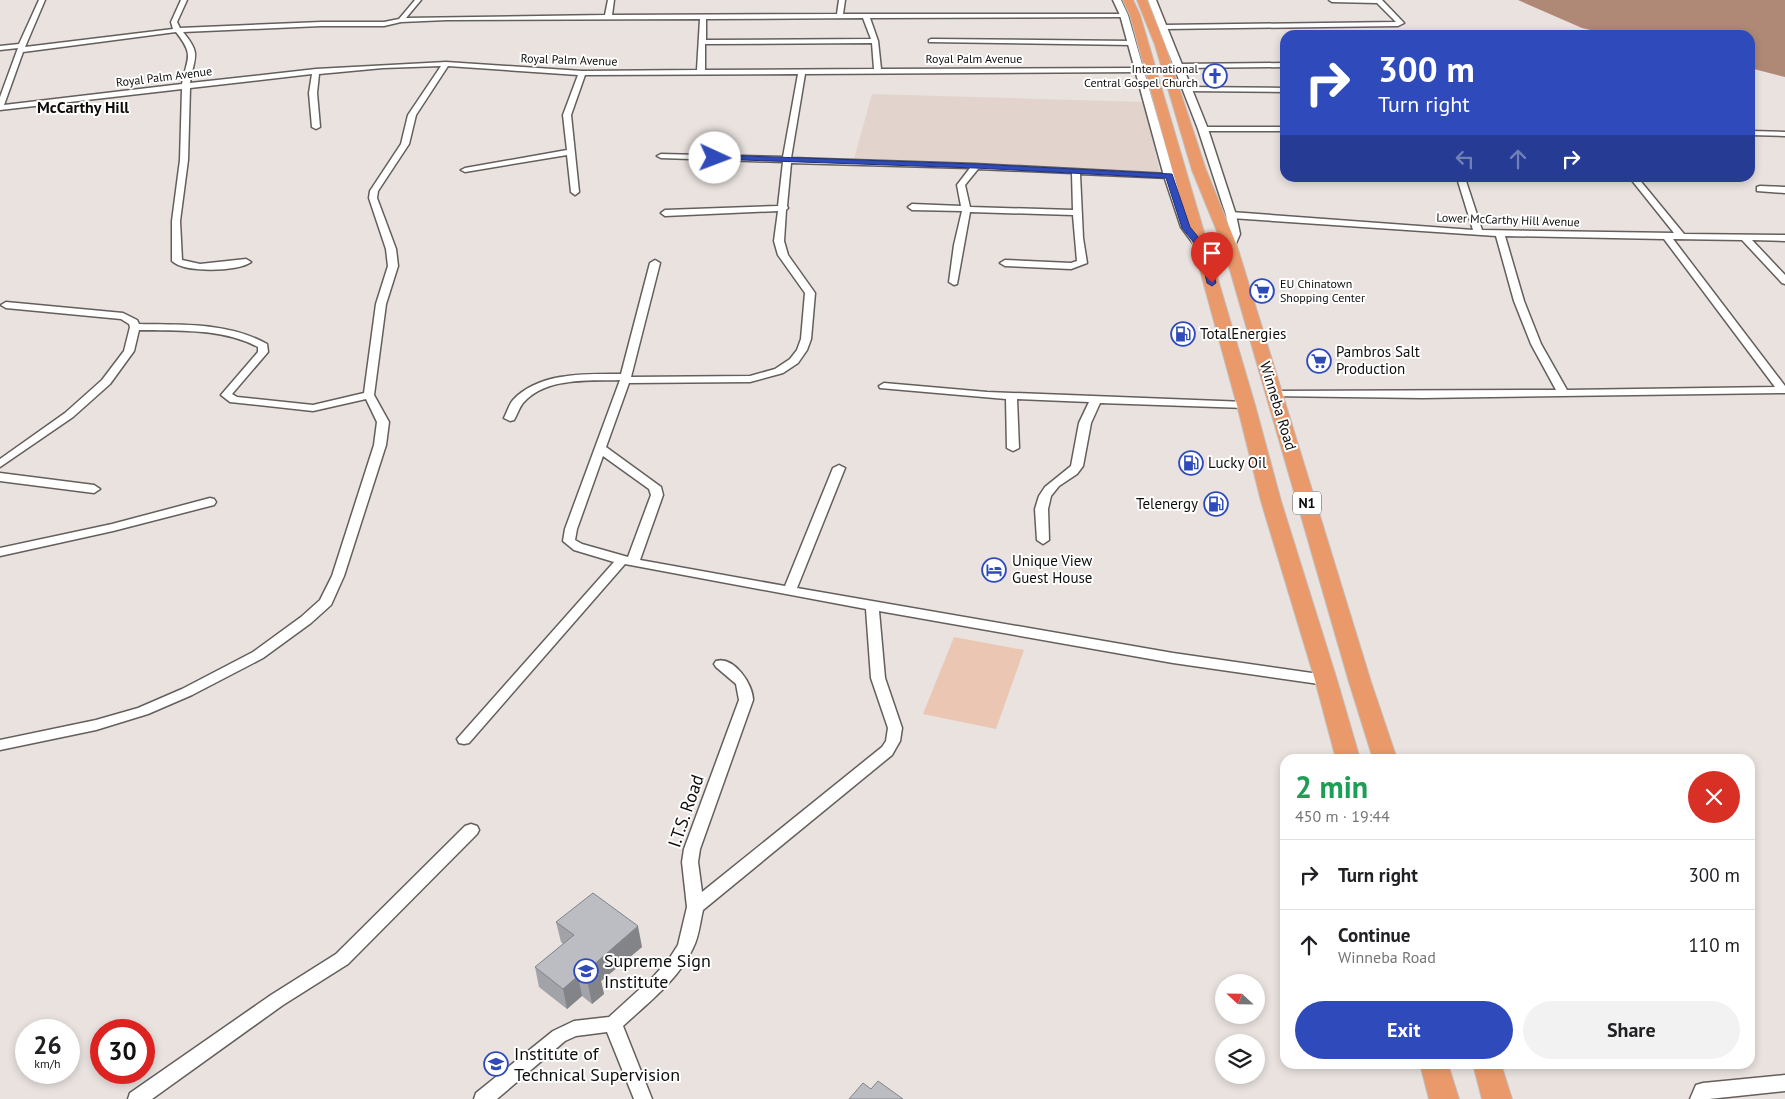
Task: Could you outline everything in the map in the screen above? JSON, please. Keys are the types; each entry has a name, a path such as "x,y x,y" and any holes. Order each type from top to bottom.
{"highway":[{"name":"Winneba Road","path":"1128,0 1135,15 1203,248 1271,501 1347,754"},
{"name":"Winneba Road","path":"1142,0 1163,54 1199,170 1230,246 1273,394 1383,754"},
{"path":"1271,501 1292,503 1303,500 1305,496"},
{"path":"1435,1069 1444,1099"},
{"path":"1488,1069 1497,1099"}],"street":[{"path":"0,108 21,48 42,0"},
{"path":"184,0 174,25 191,46 193,56 188,65 186,85 184,160 176,222 177,261 181,264 192,266 246,262"},
{"path":"401,20 418,0"},
{"path":"608,17 612,0"},
{"path":"840,16 842,0"},
{"path":"1117,0 1124,15 1169,176 1186,228 1203,248"},
{"path":"1152,0 1202,129 1231,214 1235,234 1230,246"},
{"path":"1164,27 1400,24 1379,0 1332,0"},
{"path":"0,48 21,48 179,30 384,24 401,20 608,17 1124,15"},
{"path":"866,16 876,41 878,72"},
{"path":"700,71 703,17"},
{"path":"702,42 876,41"},
{"path":"931,41 1132,43"},
{"path":"0,745 96,725 143,711 258,655 306,620 326,602 338,576 380,445 382,422 369,395 381,304 393,266 391,248 373,198 374,191 405,144 412,116 446,64"},
{"name":"Royal Palm Avenue","path":"0,108 186,85 383,66 446,64 582,73 1140,70"},
{"path":"1178,66 1280,65"},
{"path":"316,71 313,93 316,127"},
{"path":"510,418 518,400 535,387 568,380 750,379 779,371 794,361 802,350 806,339 810,293 804,280 783,254 779,241 784,208 787,160 802,71"},
{"path":"575,192 567,115 582,73"},
{"path":"1187,89 1280,90"},
{"path":"1202,129 1280,129"},
{"path":"1755,133 1785,134"},
{"path":"465,170 570,152"},
{"path":"661,156 975,166 1169,176"},
{"path":"954,282 959,265 958,250 964,228 966,209 961,186 975,166"},
{"path":"1005,263 1080,265 1082,260 1078,238 1076,171"},
{"path":"1462,182 1478,233"},
{"path":"1637,182 1682,237"},
{"path":"1760,189 1785,190"},
{"path":"912,207 1077,213"},
{"path":"665,213 784,208"},
{"name":"Lower McCarthy Hill Avenue","path":"1231,214 1500,234 1785,238"},
{"path":"1500,234 1519,301 1536,344 1564,394"},
{"path":"1667,237 1752,353 1784,390"},
{"path":"1744,237 1785,281"},
{"path":"655,262 626,379 571,529 569,541 578,547 627,561 872,606 1173,658 1326,680"},
{"path":"0,464 68,416 106,382 129,352 135,327 133,322 123,316 2,306"},
{"path":"135,327 221,332 256,341 263,346 263,352 226,395 234,400 313,408 369,395"},
{"path":"884,386 1011,396 1246,405"},
{"path":"1273,394 1564,394 1784,390"},
{"path":"1011,396 1013,448"},
{"path":"1043,540 1042,499 1049,489 1074,471 1077,466 1084,423 1096,400"},
{"path":"464,738 627,561 657,495 655,487 601,449"},
{"path":"789,591 839,468"},
{"path":"0,478 94,489"},
{"path":"0,552 113,527 210,502"},
{"path":"696,907 887,751 893,741 895,728 876,666 872,606"},
{"name":"I.T.S. Road","path":"613,1024 660,981 675,964 686,946 696,907 690,862 692,848 746,700 746,689 742,681 721,664"},
{"path":"137,1099 277,1000 342,959 471,830"},
{"path":"483,1099 559,1036 574,1029 613,1024 643,1099"},
{"path":"1699,1099 1703,1092 1785,1083"}],"shaded area":[{"path":"1518,0 1785,0 1785,77 1755,69 1755,30 1591,30"},
{"path":"872,94 1144,102 1160,172 854,159"},
{"path":"954,637 1024,650 996,729 923,714"}],"building":[{"path":"593,893 638,926 591,967 600,974 588,984 578,976 563,989 535,967 574,935 556,922"},
{"path":"878,1081 903,1099 849,1099 863,1083 871,1089"}],"place":[{"name":"International Central Gospel Church","path":"1215,76"},
{"name":"EU Chinatown Shopping Center","path":"1262,291"},
{"name":"TotalEnergies","path":"1183,334"},
{"name":"Pambros Salt Production","path":"1319,361"},
{"name":"Lucky Oil","path":"1191,463"},
{"name":"Telenergy","path":"1216,504"},
{"name":"Unique View Guest House","path":"994,570"},
{"name":"Supreme Sign Institute","path":"586,971"},
{"name":"Institute of Technical Supervision","path":"496,1064"}],"district":[{"name":"McCarthy Hill","path":"83,107"}],"route":[{"path":"715,158 975,166 1169,176 1186,228 1203,248 1212,283"}]}
